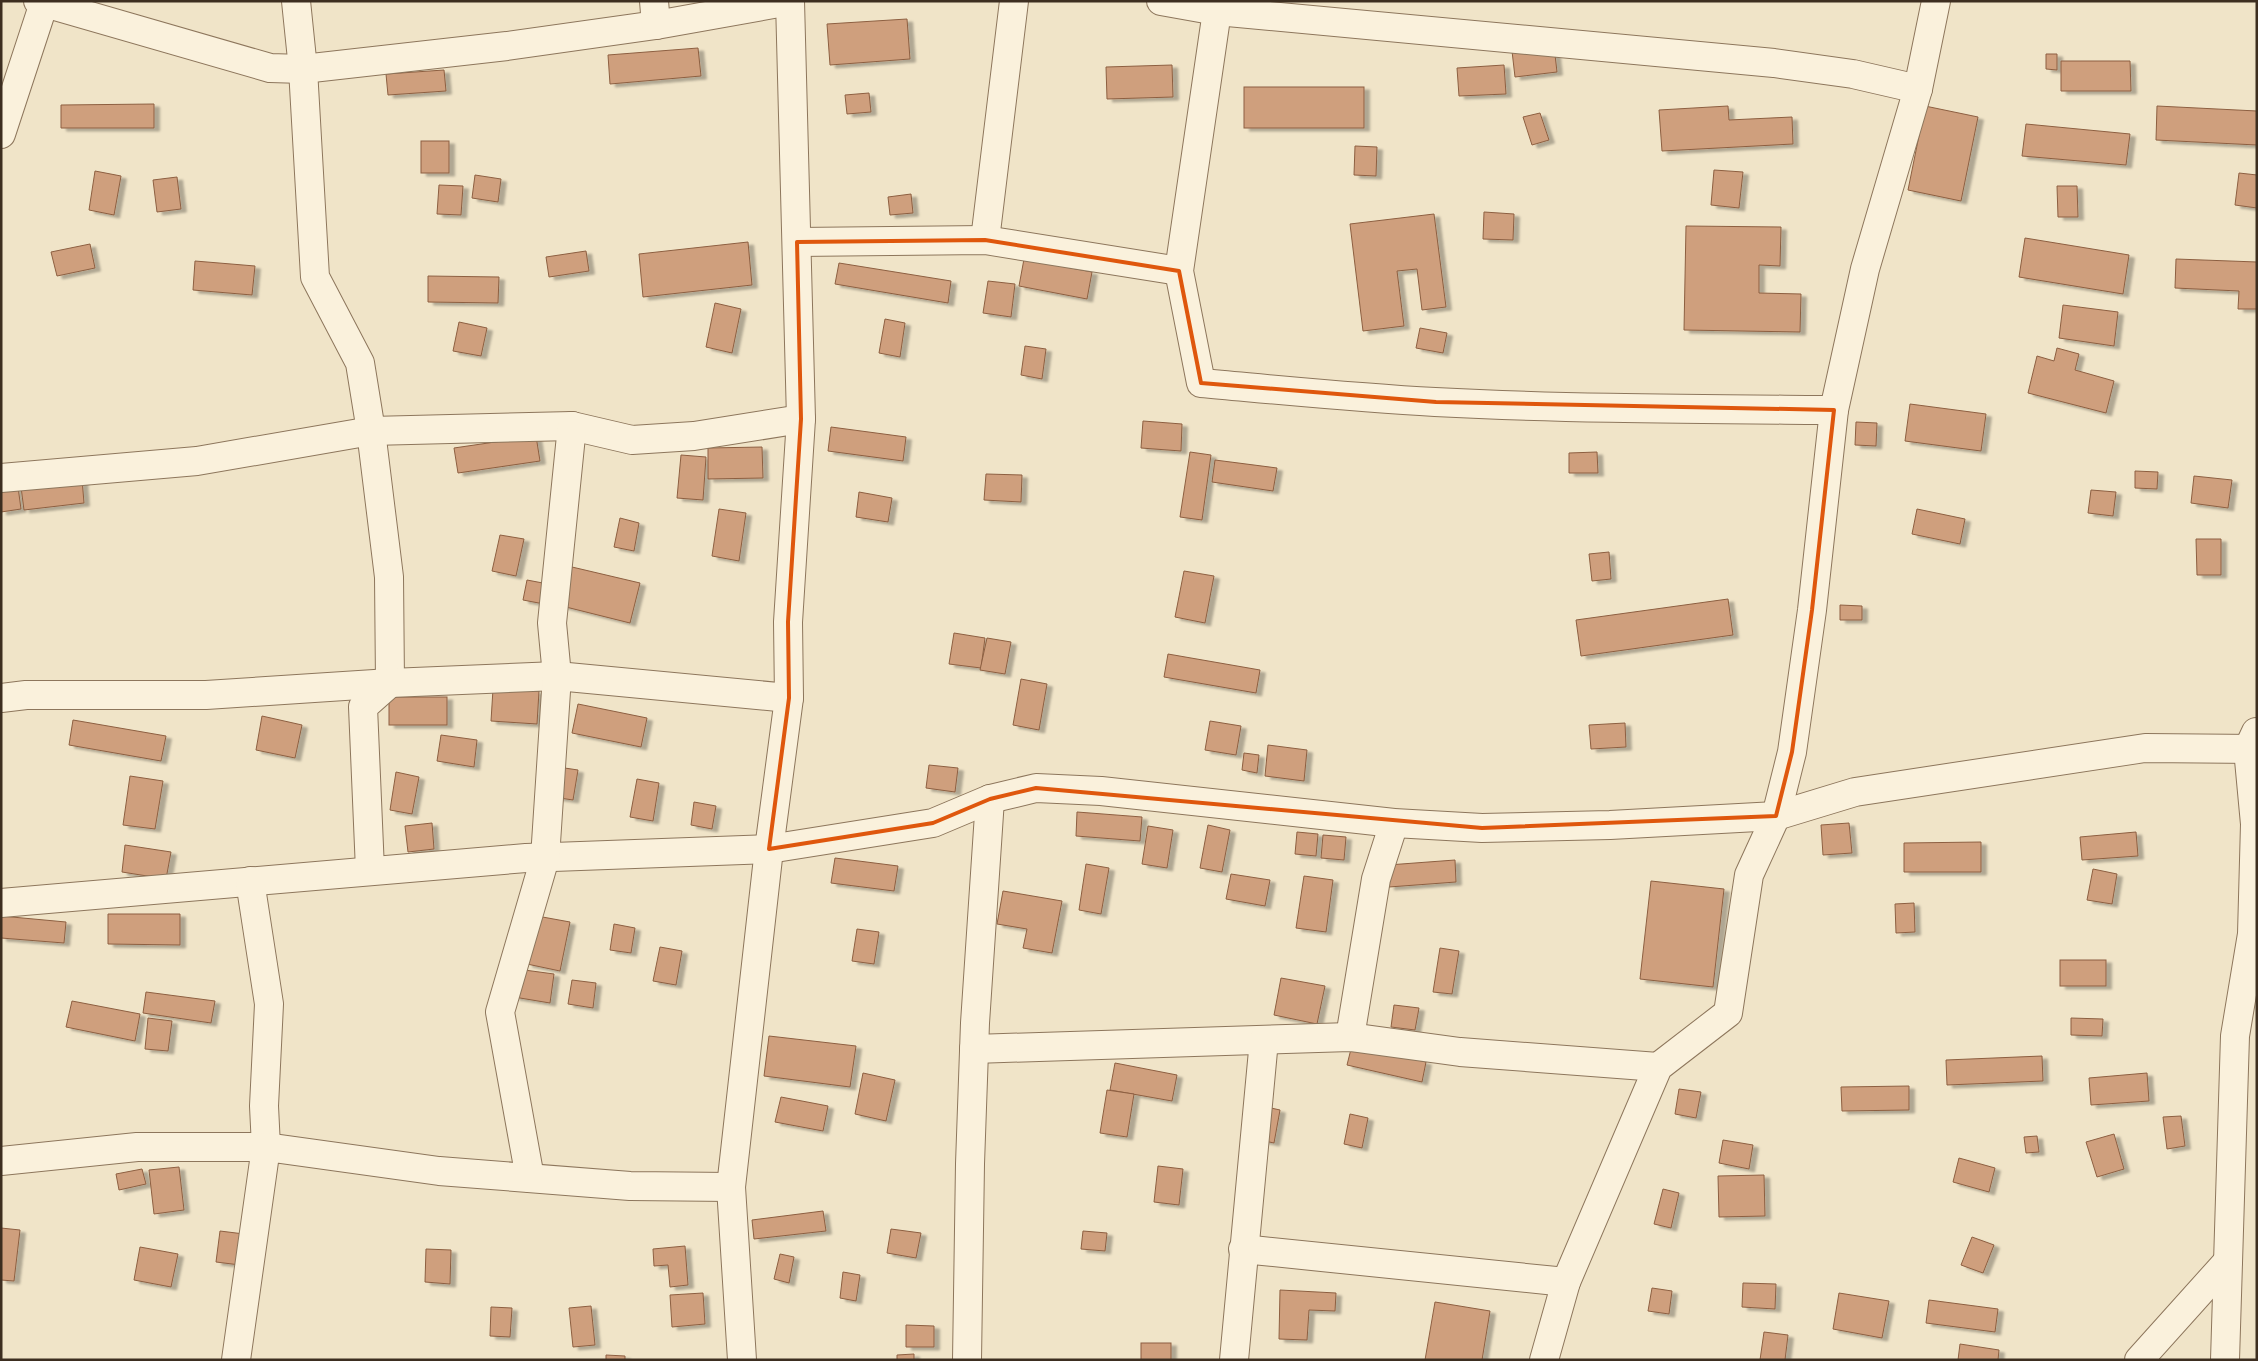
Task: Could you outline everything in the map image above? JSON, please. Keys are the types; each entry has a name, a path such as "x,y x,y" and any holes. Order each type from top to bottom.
{"street":[{"path":"296,1 303,69 315,277 360,363 371,431 389,577 390,683 363,707 370,870"},
{"path":"1,134 44,2 270,68 303,69 508,46 655,13 790,1 801,419 788,622 790,698 769,849 731,1187 742,1360"},
{"path":"984,240 1014,1"},
{"path":"1161,1 1217,11 1300,9 1471,37 1668,52 1774,63 1853,74 1918,89"},
{"path":"1544,1360 1566,1282 1658,1067 1728,1013 1749,875 1776,816 1792,752 1812,610 1834,410 1865,269 1918,89 1936,1"},
{"path":"1217,11 1179,271 1201,383 1325,395 1436,402 1651,408 1834,410"},
{"path":"797,242 984,240 1179,271"},
{"path":"1,478 198,461 371,431 572,426 632,440 694,436 801,419"},
{"path":"530,1178 500,1012 545,858 557,676 552,623 572,426"},
{"path":"1,698 26,695 206,694 390,683 557,676 790,698"},
{"path":"1,903 370,870 545,858 769,849 933,823 990,799 1036,788 1101,791 1394,823 1482,828 1610,825 1776,816 1855,792 2145,748 2254,743 2255,824 2252,934 2235,1036 2224,1360"},
{"path":"967,1360 974,1049 990,799"},
{"path":"1350,1037 1376,879 1394,823"},
{"path":"236,1360 266,1147 264,1106 269,1004 250,881"},
{"path":"2246,979 2257,1020"},
{"path":"974,1049 1350,1037 1460,1052 1658,1067"},
{"path":"1234,1360 1264,1040"},
{"path":"1,1161 137,1147 266,1147 438,1170 530,1178 630,1186 731,1187"},
{"path":"1243,1249 1566,1282"},
{"path":"2139,1360 2228,1260"}],"highlighted area":[{"path":"985,240 1179,271 1201,383 1436,402 1834,410 1812,610 1792,752 1776,816 1482,828 1036,788 990,799 933,823 769,849 789,698 788,622 801,419 797,242"}],"building":[{"path":"907,19 910,59 830,65 827,24"},
{"path":"1554,46 1557,72 1515,77 1512,51"},
{"path":"698,48 701,76 610,84 608,55"},
{"path":"2046,54 2057,54 2057,70 2046,69"},
{"path":"2061,61 2130,61 2131,91 2061,91"},
{"path":"1172,65 1173,97 1107,99 1106,67"},
{"path":"1504,65 1506,94 1459,96 1457,68"},
{"path":"444,70 446,91 388,95 386,74"},
{"path":"1244,87 1364,87 1364,128 1244,128"},
{"path":"869,93 871,112 847,114 845,95"},
{"path":"154,104 154,128 61,128 61,105"},
{"path":"1728,106 1729,120 1792,117 1793,144 1662,151 1659,110"},
{"path":"1925,106 1978,117 1961,201 1908,190"},
{"path":"2157,106 2257,111 2257,145 2156,140"},
{"path":"1540,113 1549,140 1532,145 1523,117"},
{"path":"2026,124 2130,134 2126,165 2022,156"},
{"path":"421,141 449,141 449,173 421,173"},
{"path":"1355,146 1377,147 1376,176 1354,175"},
{"path":"1714,170 1743,172 1739,208 1711,205"},
{"path":"95,171 121,176 114,215 89,210"},
{"path":"2239,173 2257,175 2257,208 2235,205"},
{"path":"475,175 501,179 498,202 472,198"},
{"path":"177,177 181,209 157,212 153,180"},
{"path":"439,185 463,186 461,215 437,214"},
{"path":"2057,186 2077,186 2078,217 2058,217"},
{"path":"911,194 913,213 890,215 888,197"},
{"path":"1484,212 1514,214 1513,240 1483,239"},
{"path":"1434,214 1446,307 1422,310 1417,269 1397,271 1404,326 1363,331 1350,224"},
{"path":"1686,226 1781,227 1780,266 1759,265 1759,293 1801,294 1800,332 1684,330"},
{"path":"2025,238 2129,255 2123,294 2019,277"},
{"path":"748,242 752,285 643,297 639,254"},
{"path":"90,244 95,268 57,276 51,252"},
{"path":"586,251 589,271 549,277 546,257"},
{"path":"1024,259 1092,272 1087,299 1019,286"},
{"path":"2176,259 2257,262 2257,309 2238,309 2239,291 2175,288"},
{"path":"195,261 255,266 252,295 193,290"},
{"path":"839,263 951,281 948,303 835,284"},
{"path":"428,276 499,277 498,303 428,302"},
{"path":"988,281 1015,284 1011,317 983,313"},
{"path":"715,303 741,309 732,353 706,347"},
{"path":"2063,305 2118,312 2114,346 2059,338"},
{"path":"885,319 905,323 900,357 879,353"},
{"path":"459,322 487,328 481,356 453,351"},
{"path":"1420,328 1447,333 1443,353 1416,348"},
{"path":"1025,346 1046,349 1042,379 1021,375"},
{"path":"2057,348 2079,354 2075,370 2114,381 2106,413 2028,393 2037,356 2054,361"},
{"path":"1910,404 1986,414 1981,451 1905,441"},
{"path":"1143,421 1182,424 1181,451 1141,448"},
{"path":"1856,422 1877,423 1876,446 1855,445"},
{"path":"831,427 906,437 903,461 828,451"},
{"path":"536,436 540,461 458,473 454,448"},
{"path":"762,447 763,478 708,479 708,448"},
{"path":"1190,452 1211,455 1202,520 1180,517"},
{"path":"1597,452 1598,473 1569,473 1569,453"},
{"path":"681,455 706,457 703,500 677,498"},
{"path":"1215,460 1277,468 1273,491 1212,482"},
{"path":"2135,471 2158,472 2157,489 2135,488"},
{"path":"986,474 1022,475 1021,502 984,500"},
{"path":"2194,476 2232,480 2228,508 2191,503"},
{"path":"82,479 84,503 24,510 21,487"},
{"path":"18,487 21,509 1,512 1,490"},
{"path":"2091,490 2116,492 2113,516 2088,513"},
{"path":"859,492 892,498 888,522 856,517"},
{"path":"719,509 746,513 739,561 712,556"},
{"path":"1917,509 1965,519 1960,544 1912,534"},
{"path":"620,518 639,523 634,551 614,547"},
{"path":"500,535 524,539 516,576 492,571"},
{"path":"2196,539 2221,539 2221,575 2197,575"},
{"path":"1609,552 1611,579 1592,581 1589,554"},
{"path":"572,567 640,583 630,623 562,606"},
{"path":"1184,571 1214,576 1205,623 1175,617"},
{"path":"527,580 548,584 544,604 523,600"},
{"path":"1728,599 1733,635 1581,656 1576,620"},
{"path":"1840,605 1862,606 1862,620 1840,620"},
{"path":"954,633 985,638 981,668 949,664"},
{"path":"987,638 1011,642 1005,674 980,670"},
{"path":"1168,654 1260,670 1256,693 1164,677"},
{"path":"1021,679 1047,684 1039,730 1013,725"},
{"path":"493,689 539,691 537,724 491,721"},
{"path":"389,697 447,697 447,725 389,725"},
{"path":"578,704 647,718 641,747 572,733"},
{"path":"262,716 302,725 295,758 256,750"},
{"path":"73,720 166,736 161,761 69,745"},
{"path":"1210,721 1241,726 1236,755 1205,750"},
{"path":"1625,723 1626,747 1591,749 1589,725"},
{"path":"441,735 477,740 474,767 437,761"},
{"path":"1268,745 1307,750 1304,781 1265,776"},
{"path":"1244,753 1259,755 1257,773 1242,770"},
{"path":"929,765 958,768 955,792 926,788"},
{"path":"558,767 578,770 573,800 553,797"},
{"path":"396,772 419,777 412,814 390,810"},
{"path":"130,776 163,781 155,829 123,825"},
{"path":"637,779 659,783 653,821 630,817"},
{"path":"694,802 716,806 712,829 691,825"},
{"path":"1077,812 1142,817 1140,841 1076,836"},
{"path":"432,823 434,849 408,852 405,826"},
{"path":"1849,823 1852,853 1823,855 1821,825"},
{"path":"1208,825 1230,830 1222,872 1200,868"},
{"path":"1148,826 1173,830 1167,868 1142,864"},
{"path":"1297,832 1318,834 1316,856 1295,854"},
{"path":"2136,832 2138,856 2082,860 2080,837"},
{"path":"1323,835 1346,837 1344,860 1321,858"},
{"path":"1981,842 1981,872 1904,872 1904,843"},
{"path":"125,845 171,852 166,879 122,872"},
{"path":"835,858 898,866 894,891 831,883"},
{"path":"1455,860 1456,882 1389,887 1388,865"},
{"path":"1086,864 1109,868 1101,914 1079,910"},
{"path":"2093,869 2117,874 2112,904 2087,900"},
{"path":"1231,874 1270,880 1265,906 1226,899"},
{"path":"1304,876 1333,880 1326,932 1296,928"},
{"path":"1651,881 1724,889 1713,987 1640,979"},
{"path":"1003,891 1062,901 1052,953 1023,948 1027,929 997,924"},
{"path":"1914,903 1915,932 1896,933 1895,904"},
{"path":"108,914 180,914 180,945 108,944"},
{"path":"1,916 66,922 64,943 1,938"},
{"path":"537,916 570,922 560,971 527,964"},
{"path":"614,924 635,928 631,953 610,950"},
{"path":"857,929 879,932 874,964 852,961"},
{"path":"660,947 682,951 676,985 653,981"},
{"path":"1440,948 1459,951 1452,994 1433,992"},
{"path":"2060,960 2106,960 2106,986 2060,986"},
{"path":"517,969 554,974 550,1003 514,997"},
{"path":"1281,978 1325,986 1317,1024 1274,1015"},
{"path":"572,980 596,983 593,1008 568,1004"},
{"path":"146,992 215,1001 211,1023 143,1013"},
{"path":"72,1001 140,1014 135,1041 66,1027"},
{"path":"1394,1005 1419,1008 1415,1030 1391,1027"},
{"path":"148,1018 172,1021 168,1051 145,1049"},
{"path":"2071,1018 2103,1019 2102,1036 2071,1035"},
{"path":"769,1036 856,1046 850,1087 764,1076"},
{"path":"1352,1045 1426,1062 1422,1082 1347,1065"},
{"path":"2042,1056 2043,1081 1947,1085 1946,1060"},
{"path":"1115,1063 1177,1075 1172,1101 1110,1090"},
{"path":"863,1073 895,1080 886,1121 855,1114"},
{"path":"2147,1073 2149,1101 2091,1105 2089,1078"},
{"path":"1909,1086 1909,1110 1842,1111 1841,1087"},
{"path":"1679,1089 1701,1092 1696,1118 1675,1114"},
{"path":"1107,1090 1134,1094 1127,1137 1100,1133"},
{"path":"781,1097 828,1106 823,1131 775,1122"},
{"path":"1262,1106 1280,1110 1274,1143 1255,1139"},
{"path":"1350,1114 1368,1118 1362,1148 1344,1144"},
{"path":"2181,1116 2185,1146 2167,1149 2163,1117"},
{"path":"2114,1134 2124,1169 2097,1177 2086,1142"},
{"path":"2037,1136 2039,1152 2026,1153 2024,1137"},
{"path":"1723,1140 1753,1145 1749,1169 1719,1163"},
{"path":"1959,1158 1995,1168 1989,1192 1953,1182"},
{"path":"1158,1166 1183,1169 1179,1205 1154,1202"},
{"path":"179,1167 184,1210 154,1214 149,1170"},
{"path":"142,1169 146,1184 119,1190 116,1174"},
{"path":"1764,1175 1765,1216 1719,1217 1718,1176"},
{"path":"1663,1189 1679,1193 1671,1228 1654,1224"},
{"path":"823,1211 826,1231 754,1239 752,1220"},
{"path":"1,1228 20,1230 14,1281 1,1280"},
{"path":"891,1229 921,1233 916,1258 887,1253"},
{"path":"220,1231 244,1234 240,1265 216,1262"},
{"path":"1083,1231 1107,1233 1105,1251 1081,1249"},
{"path":"1972,1237 1994,1245 1983,1273 1961,1265"},
{"path":"685,1246 688,1285 670,1287 668,1265 654,1266 653,1249"},
{"path":"140,1247 178,1254 171,1287 134,1280"},
{"path":"426,1249 451,1250 450,1284 425,1282"},
{"path":"780,1254 794,1257 789,1283 774,1279"},
{"path":"843,1272 860,1275 856,1301 840,1298"},
{"path":"1743,1283 1776,1284 1775,1309 1742,1307"},
{"path":"1652,1288 1672,1291 1669,1314 1648,1311"},
{"path":"1280,1290 1336,1293 1335,1311 1309,1310 1307,1340 1279,1339"},
{"path":"703,1293 705,1324 672,1327 670,1295"},
{"path":"1839,1293 1889,1301 1882,1338 1833,1329"},
{"path":"1929,1300 1998,1309 1995,1332 1926,1323"},
{"path":"1435,1302 1490,1311 1482,1360 1425,1360"},
{"path":"591,1306 595,1345 573,1347 569,1308"},
{"path":"491,1307 512,1308 510,1337 490,1336"},
{"path":"906,1325 934,1326 934,1347 906,1347"},
{"path":"1764,1332 1788,1335 1785,1360 1760,1360"},
{"path":"1141,1343 1171,1343 1171,1360 1141,1360"},
{"path":"1960,1344 1999,1350 1998,1360 1958,1360"},
{"path":"914,1354 914,1360 897,1360 897,1355"},
{"path":"606,1355 625,1356 625,1360 606,1360"}]}
